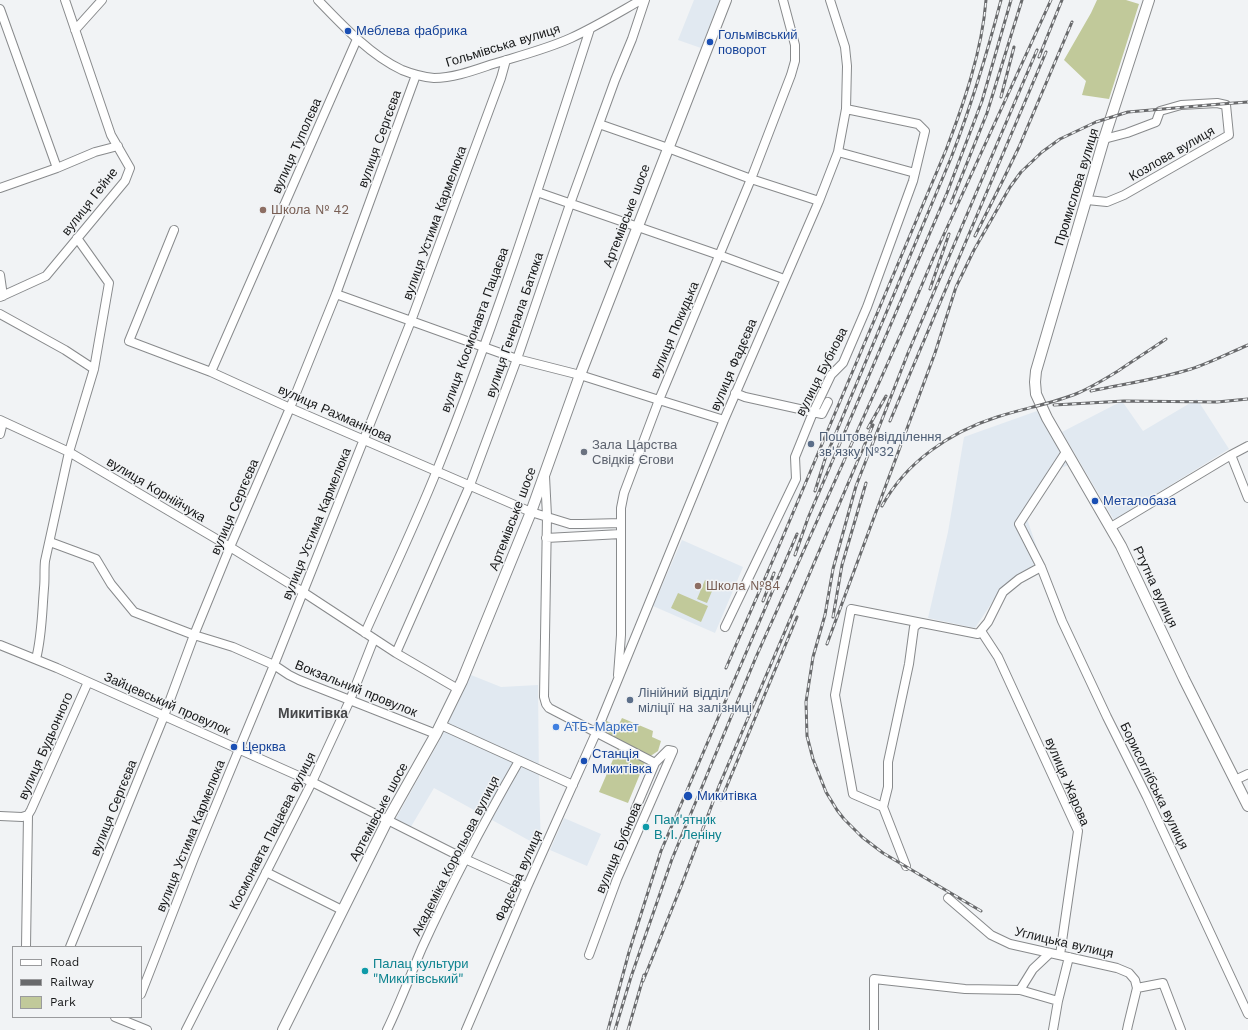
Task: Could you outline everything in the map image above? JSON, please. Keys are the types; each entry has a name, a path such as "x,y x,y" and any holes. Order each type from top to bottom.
{"main road":[{"name":"Артемівське шосе","path":"283,1030 388,819 439,729 458,689 531,512 580,375 726,0"},
{"name":"Промислова вулиця","path":"1035,382 1036,371 1104,139 1149,0"},
{"name":"Ртутна вулиця","path":"1035,382 1036,394 1041,406 1066,452 1111,527 1248,806"}],"street":[{"name":"вулиця Гейне","path":"2,297 46,276 125,181 130,168 111,135 65,0"},
{"path":"75,30 102,0"},
{"name":"Гольмівська вулиця","path":"318,0 357,39 388,62 402,70 416,75 436,78 473,71 556,44 590,29 641,0"},
{"name":"вулиця Генерала Батюка","path":"396,653 470,485 517,359 614,80 632,39 645,0"},
{"name":"вулиця Покидька","path":"617,680 621,635 621,508 624,493 659,400 751,179 792,75 795,61 795,44 783,0"},
{"name":"вулиця Фадєєва","path":"596,733 735,393 819,201 838,152 846,109 847,66 845,47 830,0"},
{"path":"0,9 57,168"},
{"name":"вулиця Космонавта Пацаєва","path":"365,633 437,470 483,347 590,29"},
{"name":"вулиця Туполєва","path":"211,372 357,39"},
{"name":"вулиця Устима Кармелюка","path":"142,991 194,858 240,749 412,321 501,78 506,60"},
{"name":"вулиця Сергєєва","path":"70,946 164,716 194,636 290,408 336,294 416,75"},
{"name":"Козлова вулиця","path":"1086,200 1107,202 1124,195 1228,135 1226,105 1218,103 1181,105 1160,111 1156,122 1104,139"},
{"name":"вулиця Бубнова","path":"725,627 796,479 795,457 814,412 831,375 843,363 867,307 913,181 925,132 918,124 846,109"},
{"path":"599,124 751,179 819,201"},
{"path":"0,188 57,168 95,152 118,146"},
{"path":"838,152 915,173"},
{"path":"536,192 638,226 784,279"},
{"name":"вулиця Рахманінова","path":"174,230 129,341 211,372 290,408 437,470 531,512 570,524 621,522"},
{"path":"36,659 40,642 44,570 69,452 94,370 109,283 77,238"},
{"path":"0,275 2,297"},
{"path":"336,294 517,359 580,375 724,420"},
{"path":"0,314 65,350 94,370"},
{"path":"735,393 745,397 822,414 828,402"},
{"path":"0,434 1,421"},
{"name":"вулиця Корнійчука","path":"1,421 69,452 303,592 396,653 458,689"},
{"path":"1111,527 1248,446"},
{"name":"Борисоглібська вулиця","path":"1066,452 1019,524 1041,567 1062,621 1107,717 1147,796 1248,1014"},
{"path":"1231,455 1248,498"},
{"path":"545,473 547,516 544,697 549,708 655,763 635,810"},
{"path":"546,538 621,534"},
{"name":"Вокзальний провулок","path":"50,542 96,559 111,584 134,612 194,636 233,647 274,665 289,676 350,700 439,729 519,761 573,785"},
{"path":"883,807 853,794 835,695 851,609 979,632 988,622 1003,592 1019,579 1041,567"},
{"path":"906,866 883,807 888,787 888,762 909,664 914,628 919,622"},
{"name":"вулиця Жарова","path":"979,632 998,657 1078,831 1060,955"},
{"name":"Космонавта Пацаєва вулиця","path":"186,1030 312,782 350,700 374,639"},
{"name":"Зайцевський провулок","path":"0,645 36,659 312,782 527,887"},
{"name":"вулиця Будьонного","path":"0,816 28,816 88,682"},
{"name":"Фадєєва вулиця","path":"466,1030 527,887 596,733"},
{"name":"вулиця Бубнова","path":"589,955 617,879 674,751 668,750 655,763"},
{"name":"Академіка Корольова вулиця","path":"388,1030 422,948 465,858 519,761"},
{"path":"1235,780 1248,774"},
{"path":"26,946 28,816"},
{"path":"266,872 342,910"},
{"name":"Углицька вулиця","path":"948,898 991,935 1010,944 1129,972 1135,980 1137,988"},
{"path":"1020,990 1033,969 1050,953"},
{"path":"1053,1030 1058,1001 1069,958"},
{"path":"874,1030 874,979 965,989 1020,990 1058,1001"},
{"path":"1128,1030 1137,988 1163,983 1181,1030"},
{"path":"120,1018 131,1020 147,1030"}],"shaded area":[{"path":"694,0 720,0 701,48 678,40"},
{"path":"1197,399 1229,449 1114,520 1062,432 1122,401 1143,431"},
{"path":"1037,411 1068,465 1048,474 1027,519 1042,562 999,592 975,628 928,618 948,532 964,437"},
{"name":"Школа №84","path":"682,540 743,567 715,633 653,606"},
{"path":"471,675 501,687 538,685 541,847 434,788 409,830 394,822 442,736"},
{"path":"564,818 601,834 587,866 550,850"}],"green space":[{"path":"1097,0 1126,0 1139,4 1109,99 1082,95 1086,81 1064,60"},
{"path":"705,580 715,584 707,603 697,599"},
{"path":"678,593 708,606 701,622 671,608"},
{"path":"622,718 653,731 652,737 661,741 658,751 646,759 596,733 602,719 618,726"},
{"path":"618,748 645,762 628,803 599,792"}],"railway":[{"path":"726,668 946,150 966,95 981,38 986,0"},
{"path":"825,459 951,158 978,80 1001,0"},
{"path":"795,555 808,518 947,193 982,101 1011,0"},
{"path":"951,203 987,113 1022,0"},
{"path":"615,1030 631,977 672,859 756,657 904,327 935,254 1051,0"},
{"path":"1039,57 1062,0"},
{"path":"975,236 1019,147 1072,22"},
{"path":"1001,97 1014,47"},
{"path":"981,911 883,853 862,837 844,819 826,792 813,759 807,736 806,702 813,657 825,615 833,569 856,486 908,353 1037,50"},
{"path":"890,421 1046,52"},
{"path":"827,644 935,353 956,287 974,250 1010,187 1021,172 1042,152 1060,139 1096,122 1128,112 1248,102"},
{"path":"930,289 949,234"},
{"path":"882,506 903,476 917,462 946,440 980,423 1068,397 1083,391 1118,371 1166,339"},
{"path":"1091,391 1179,373 1212,361 1248,345"},
{"path":"868,428 886,396"},
{"path":"1054,405 1124,401 1217,402 1248,399"},
{"path":"643,981 719,786 873,425"},
{"path":"815,491 827,453"},
{"path":"833,617 842,565 866,483"},
{"path":"608,1030 629,952 661,851 797,534"},
{"path":"763,601 774,573"},
{"path":"721,800 797,617"},
{"path":"628,1030 644,975"}],"place":[{"name":"Меблева фабрика","path":"348,31"},
{"name":"Гольмівський поворот","path":"710,42"},
{"name":"Школа № 42","path":"263,210"},
{"name":"Поштове відділення зв'язку №32","path":"811,444"},
{"name":"Зала Царства Свідків Єгови","path":"584,452"},
{"name":"Металобаза","path":"1095,501"},
{"name":"Школа №84","path":"698,586"},
{"name":"Лінійний відділ міліції на залізниці","path":"630,700"},
{"name":"АТБ-Маркет","path":"556,727"},
{"name":"Церква","path":"234,747"},
{"name":"Станція Микитівка","path":"584,761"},
{"name":"Микитівка","path":"688,796"},
{"name":"Пам'ятник В. І. Леніну","path":"646,827"},
{"name":"Палац культури \"Микитівський\"","path":"365,971"}],"district":[{"name":"Микитівка","path":"313,714"}]}
